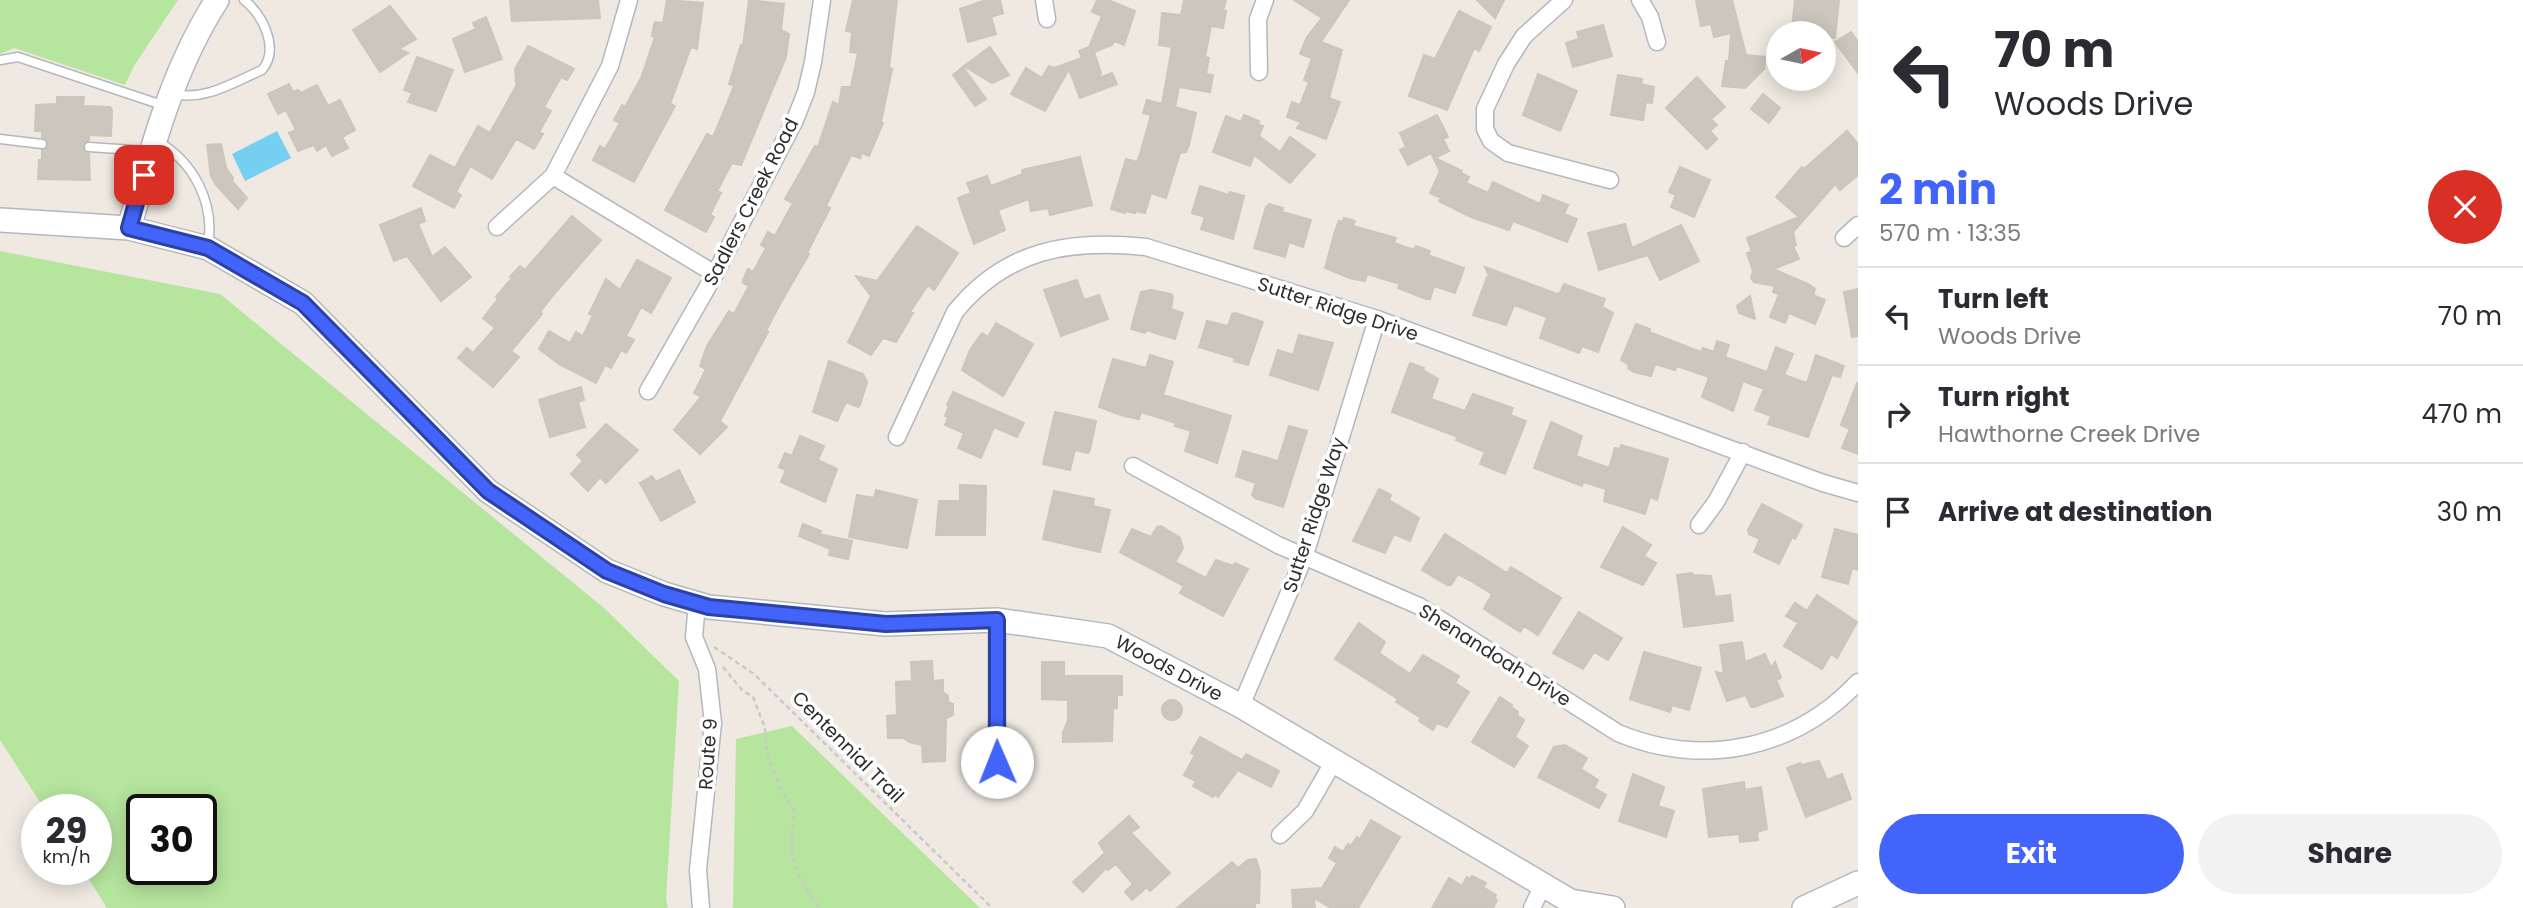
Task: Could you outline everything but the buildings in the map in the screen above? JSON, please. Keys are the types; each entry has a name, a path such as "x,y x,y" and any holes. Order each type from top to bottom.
{"street":[{"path":"129,228 167,100 195,34 217,0"},
{"path":"497,227 553,176 610,66 629,0"},
{"name":"Sadlers Creek Road","path":"648,391 715,274 803,101 813,62 822,0"},
{"path":"1044,0 1047,19"},
{"path":"1259,72 1258,19 1265,0"},
{"path":"1564,0 1524,36 1506,64 1485,109 1485,129 1491,141 1508,153 1610,180"},
{"path":"1640,0 1650,17 1657,42"},
{"path":"553,176 715,274"},
{"name":"Woods Drive","path":"0,219 129,228 208,248 303,303 488,491 607,571 664,594 709,607 886,624 997,620 1108,636 1241,706 1570,901 1613,908"},
{"path":"1844,238 1858,225"},
{"name":"Sutter Ridge Drive","path":"897,437 955,312 993,276 1027,258 1051,249 1089,243 1146,247 1377,319 1823,483 1858,493"},
{"name":"Sutter Ridge Way","path":"1241,706 1305,555 1377,319"},
{"path":"1699,525 1716,502 1743,452"},
{"name":"Shenandoah Drive","path":"1133,466 1278,545 1419,606 1618,733 1656,747 1716,752 1757,745 1816,719 1858,682"},
{"name":"Route 9","path":"697,603 694,637 707,669 712,723 699,863 701,908"},
{"path":"997,620 997,762"},
{"path":"1280,835 1305,811 1334,761"},
{"path":"1804,908 1858,883"},
{"path":"1532,908 1544,885"}],"lane":[{"path":"0,60 18,57 167,100 206,96 262,70 269,62 272,51 270,40 250,4 244,0"},
{"path":"0,139 42,144"},
{"path":"89,147 153,145 182,159 198,184 209,216 208,248"}],"path":[{"name":"Centennial Trail","path":"710,645 754,674 992,908"},
{"path":"717,661 742,690 753,697 765,727 767,754 779,787 795,812 790,838 793,866 819,908"}],"green space":[{"path":"0,0 178,0 134,66 125,85 14,48 0,54"},
{"path":"0,251 220,294 604,608 679,681 666,899 668,908 107,908 92,885 112,885 112,794 35,794 0,740"},
{"path":"792,726 980,908 733,908 736,739"}],"water":[{"path":"277,131 291,158 245,181 232,154"}],"route":[{"path":"144,175 129,228 208,248 303,303 488,491 607,571 664,594 709,607 886,624 997,620 997,762"}]}
